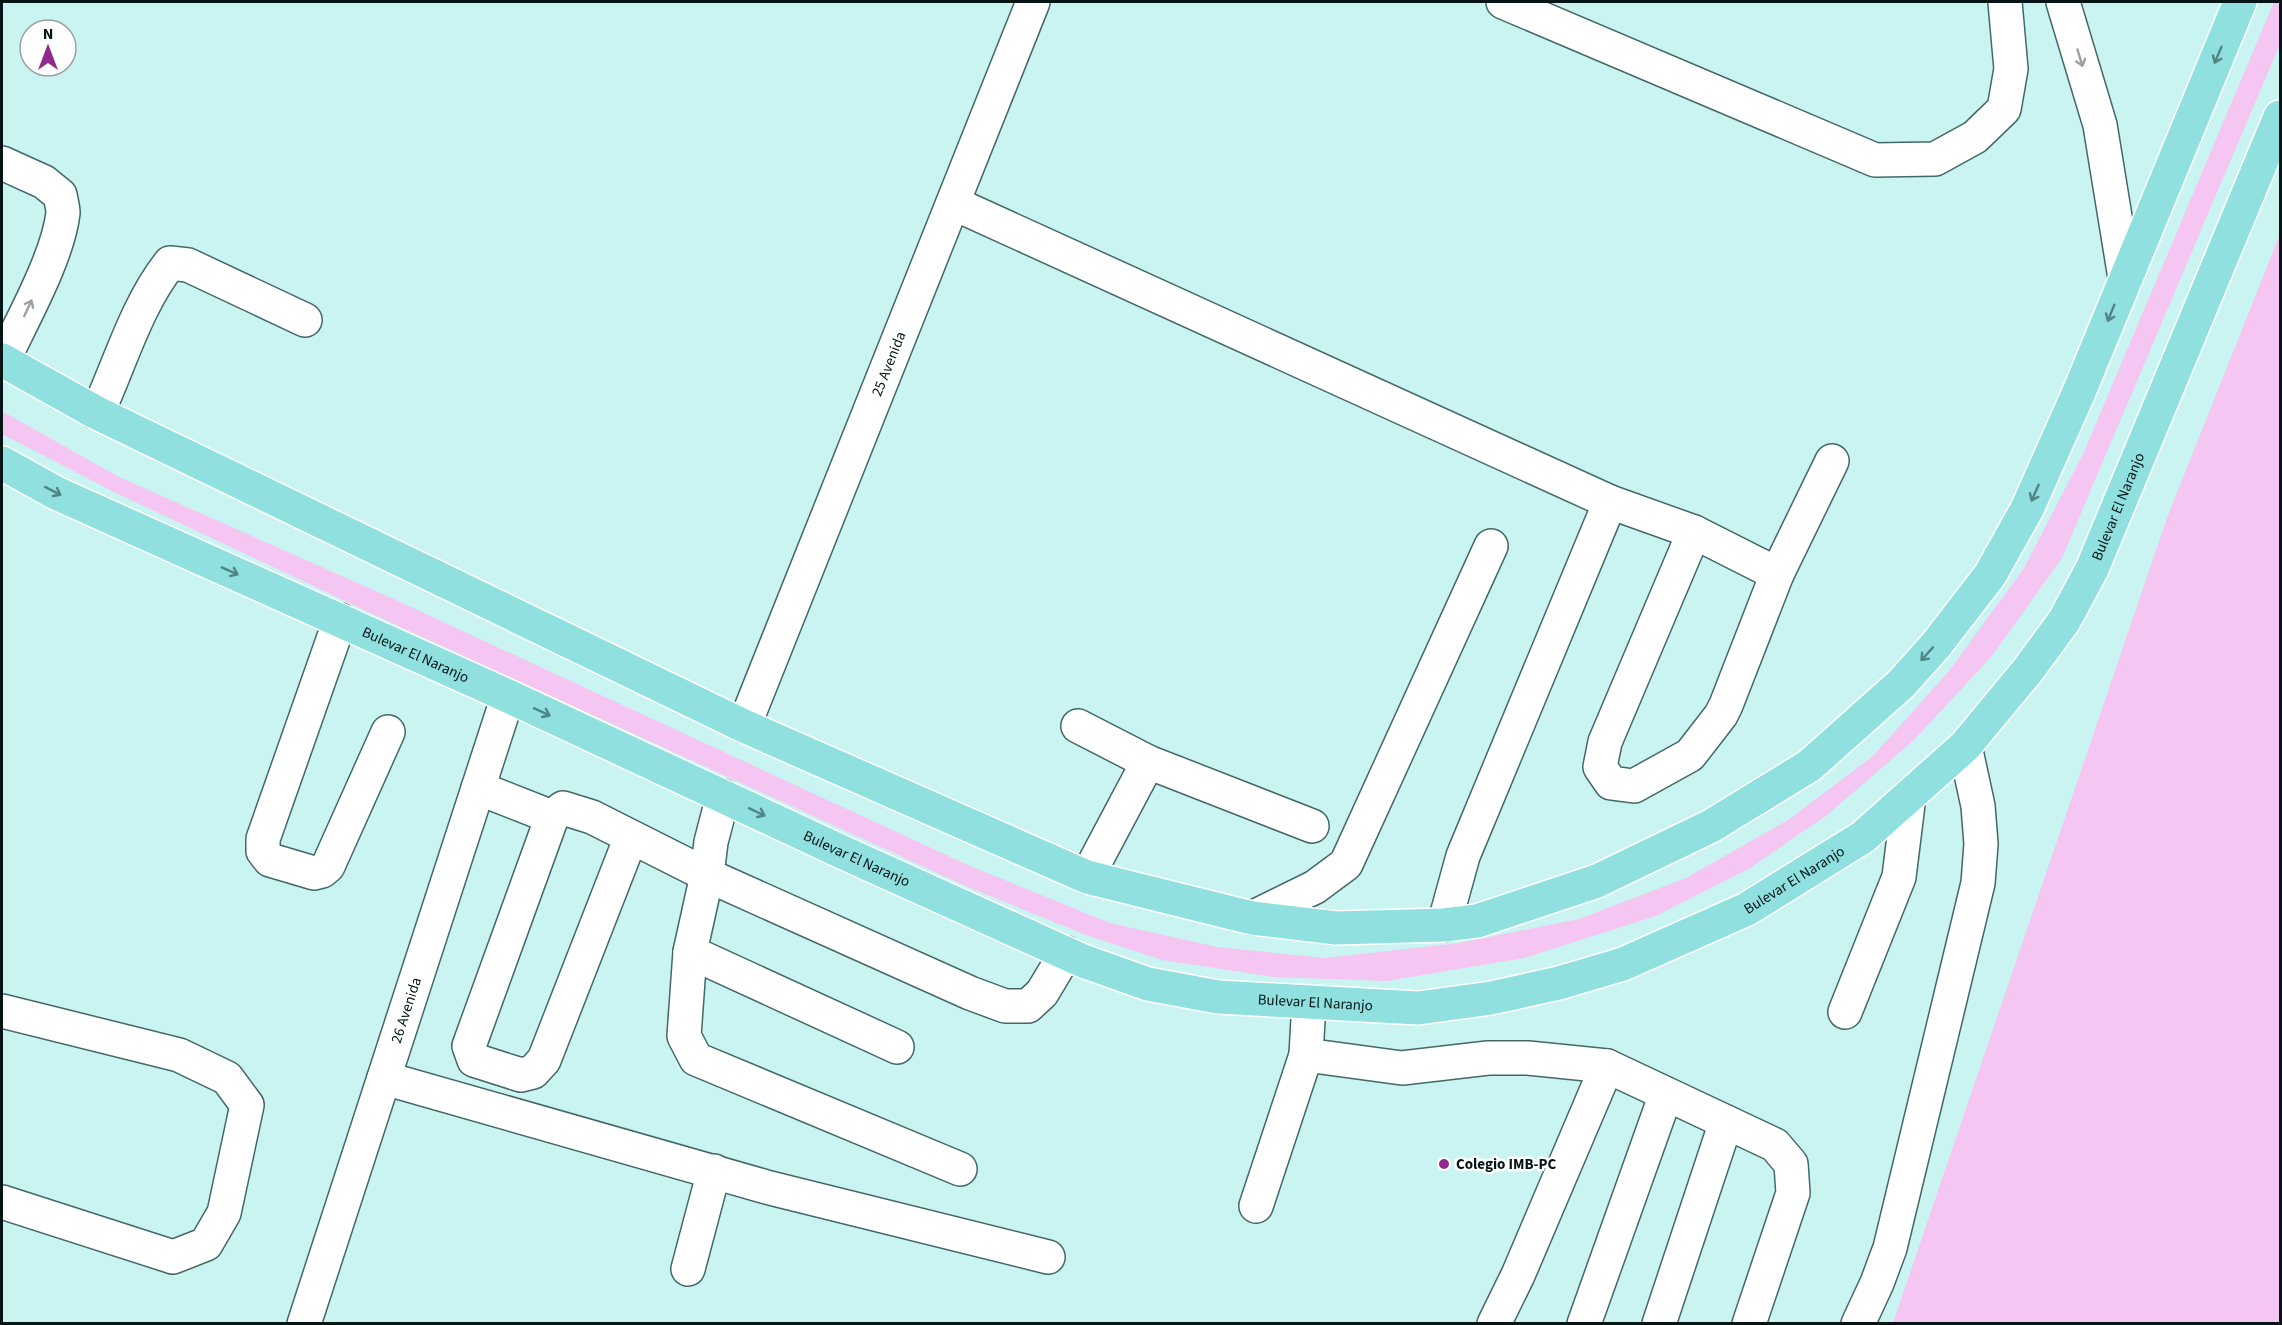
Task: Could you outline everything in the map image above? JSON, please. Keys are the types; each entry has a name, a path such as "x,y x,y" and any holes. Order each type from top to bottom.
{"main road":[{"path":"2,361 95,412 744,726 1087,877 1252,918 1336,928 1444,926 1477,921 1596,881 1711,826 1809,766 1901,684 1936,645 1990,575 2027,509 2079,392 2240,2"},
{"name":"Bulevar El Naranjo","path":"2,463 56,493 508,696 842,852 1066,953 1148,984 1218,997 1418,1008 1491,998 1559,983 1623,964 1747,909 1863,837 1965,746 2028,670 2064,621 2092,569 2280,117"}],"street":[{"name":"25 Avenida","path":"744,726 1033,2"},
{"path":"1503,2 1875,160 1935,159 1976,137 2004,109 2011,69 2005,2"},
{"path":"2063,2 2100,124 2125,278"},
{"path":"2,163 44,183 60,195 63,211 59,234 47,267 2,361"},
{"path":"953,203 1610,502 1694,532 1777,574"},
{"path":"95,412 103,400 146,301 158,278 170,264 188,265 305,320"},
{"path":"1694,532 1605,742 1600,767 1611,783 1634,786 1689,755 1721,715 1777,574 1833,461"},
{"path":"1444,926 1463,856 1610,502"},
{"path":"1252,918 1315,887 1346,864 1491,546"},
{"path":"340,621 263,839 263,851 270,860 314,873 322,872 328,866 388,732"},
{"name":"26 Avenida","path":"304,1323 508,696"},
{"path":"1078,726 1148,762 1312,826"},
{"path":"1858,1323 1890,1248 1978,883 1981,844 1978,806 1965,746"},
{"path":"1087,877 1148,762"},
{"path":"478,788 552,817"},
{"path":"723,796 711,842 707,875 690,952 684,1036 696,1059 960,1169"},
{"path":"1845,1012 1899,877 1909,796"},
{"path":"631,837 544,1060 533,1072 520,1075 474,1060 469,1046 552,817 563,808 578,812 631,837 707,875 970,993 1005,1006 1028,1006 1042,993 1066,953"},
{"path":"690,952 897,1047"},
{"path":"1256,1206 1306,1055 1309,1002"},
{"path":"2,1011 179,1054 227,1078 247,1105 224,1213 206,1244 173,1257 2,1202"},
{"path":"1306,1055 1402,1068 1488,1058 1607,1066 1775,1145 1791,1164 1793,1193 1749,1323"},
{"path":"1494,1323 1518,1275 1607,1066"},
{"path":"384,1078 782,1191 1048,1257"},
{"path":"1584,1323 1666,1094"},
{"path":"1659,1323 1726,1122"},
{"path":"688,1269 714,1171"}],"shaded area":[{"path":"2274,2 2280,2 2280,44 2062,558 1992,656 1914,740 1827,815 1750,868 1656,916 1524,958 1387,981 1273,977 1162,960 1086,935 968,887 394,624 116,493 2,434 2,411 117,476 398,601 970,866 1110,923 1217,947 1325,958 1459,943 1579,919 1686,878 1788,820 1873,756 1949,671 2024,568 2084,452"},
{"path":"2280,234 2280,1323 1893,1323 2167,518"}],"place":[{"name":"Colegio IMB-PC","path":"1444,1164"}]}
